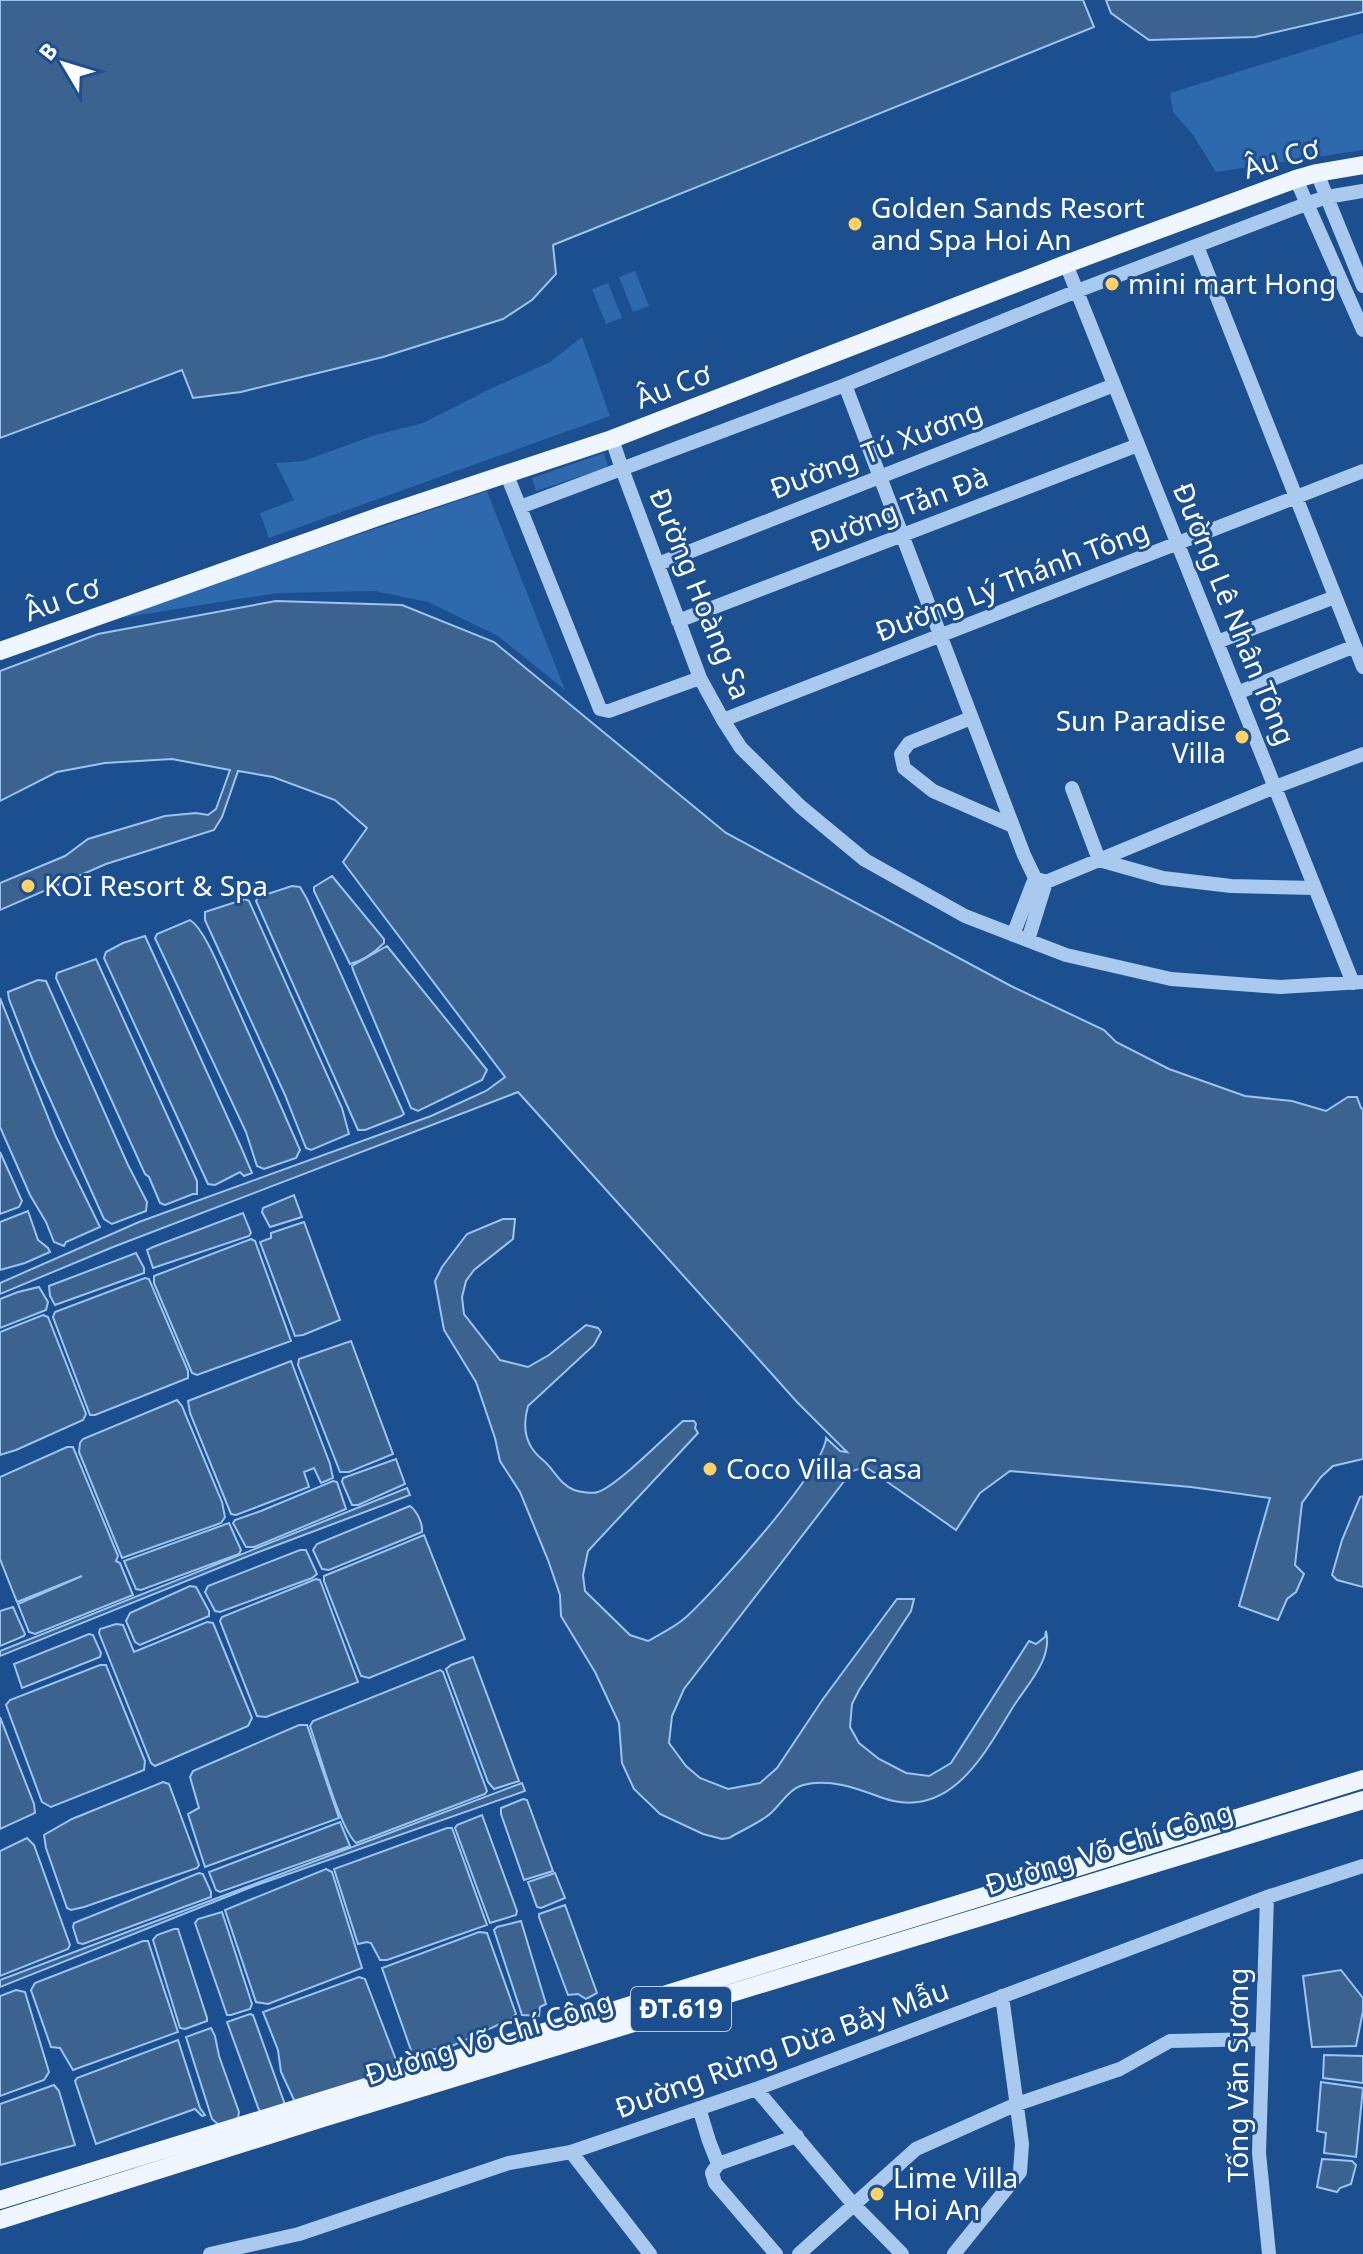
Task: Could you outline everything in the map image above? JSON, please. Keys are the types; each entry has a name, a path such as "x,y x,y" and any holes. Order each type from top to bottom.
{"main road":[{"name":"Âu Cơ","path":"0,651 383,515 612,439 1296,179 1363,165"},
{"name":"Đường Võ Chí Công","path":"0,2220 1363,1779"},
{"name":"Đường Võ Chí Công","path":"0,2200 1363,1800"}],"street":[{"path":"1317,173 1363,286"},
{"path":"1296,179 1363,330"},
{"path":"520,507 845,385 1077,291 1309,203 1363,191"},
{"path":"1197,246 1363,667"},
{"name":"Đường Lê Nhân Tông","path":"1066,264 1315,888 1358,983"},
{"path":"845,385 1013,826 1041,880 1021,938"},
{"name":"Đường Tú Xương","path":"658,564 1114,385"},
{"name":"Đường Hoàng Sa","path":"612,439 700,678 723,720 741,748 801,807 865,860 965,916 1066,955 1171,979 1280,987 1358,983"},
{"name":"Đường Tản Đà","path":"678,621 1138,445"},
{"name":"Đường Lý Thánh Tông","path":"723,720 1363,471"},
{"path":"507,475 600,709 609,711 700,678"},
{"path":"1217,642 1335,597"},
{"path":"1237,693 1355,646"},
{"path":"971,718 909,743 901,754 904,768 933,791 1013,826"},
{"path":"1041,880 1099,860 1363,754"},
{"path":"1072,788 1099,860"},
{"path":"1099,860 1163,878 1231,886 1315,888"},
{"name":"Đường Rừng Dừa Bảy Mẫu","path":"210,2254 299,2234 509,2163 571,2152 756,2089 1267,1897 1363,1866"},
{"name":"Tống Văn Sương","path":"1267,1897 1259,2153 1269,2254"},
{"path":"954,2254 1020,2172 1022,2144 1002,1996"},
{"path":"799,2254 916,2149 1017,2104 1120,2069 1170,2041 1262,2039"},
{"path":"756,2089 853,2204 902,2254"},
{"path":"699,2108 718,2164"},
{"path":"776,2254 715,2183 712,2173 718,2164 797,2136"},
{"path":"571,2152 650,2254"}],"shaded area":[{"path":"0,0 1083,0 1094,27 553,245 556,274 532,300 503,319 383,357 241,392 193,398 182,370 0,438"},
{"path":"1106,0 1363,0 1363,12 1255,37 1149,40 1111,13"},
{"path":"1363,33 1363,150 1216,172 1193,135 1173,112 1170,93"},
{"path":"635,271 649,306 633,312 619,277"},
{"path":"608,283 622,318 606,324 592,289"},
{"path":"582,337 610,416 269,538 260,513 294,500 276,463 304,461 372,436 423,423 550,362"},
{"path":"604,453 608,467 536,491 532,478"},
{"path":"487,491 565,690 498,636 428,602 374,591 277,593 102,621"},
{"path":"276,601 402,605 494,642 726,833 1011,986 1104,1030 1116,1042 1169,1069 1245,1096 1292,1101 1326,1111 1348,1097 1357,1097 1363,1109 1363,1459 1333,1466 1302,1503 1295,1565 1304,1574 1296,1592 1287,1599 1278,1620 1239,1606 1270,1498 1191,1487 1010,1471 980,1493 956,1530 866,1467 852,1471 684,1689 672,1716 669,1743 686,1766 700,1778 728,1789 760,1783 777,1768 823,1699 897,1599 914,1599 911,1611 859,1690 852,1704 850,1727 859,1743 879,1759 906,1773 929,1776 951,1763 1029,1641 1036,1644 1045,1637 1046,1631 1046,1652 990,1745 962,1780 945,1793 926,1801 904,1803 842,1785 803,1785 789,1793 762,1820 722,1839 703,1834 660,1814 634,1789 622,1763 619,1723 595,1672 561,1616 560,1595 548,1560 520,1492 500,1461 476,1382 444,1330 435,1281 467,1234 503,1219 515,1219 513,1239 474,1270 466,1281 462,1297 464,1314 500,1360 528,1367 549,1355 586,1325 601,1332 594,1345 528,1406 526,1414 526,1436 532,1449 569,1488 593,1493 606,1488 683,1421 694,1421 696,1424 698,1433 588,1551 583,1575 585,1591 630,1635 648,1641 677,1624 699,1604 788,1502 821,1454 826,1438 840,1451 847,1452 797,1402 518,1092 113,1247 0,1294 0,1283 139,1222 431,1116 486,1091 505,1077 343,862 367,828 335,800 273,777 238,771 222,817 214,830 106,864 0,910 0,883 65,856 88,839 165,816 208,815 216,809 230,770 172,759 105,763 57,772 0,801 0,671 98,634"},
{"path":"332,876 384,939 384,943 372,953 350,964 314,891 314,887"},
{"path":"292,886 300,887 307,899 404,1114 365,1130 358,1130 256,901 258,897"},
{"path":"245,899 249,901 342,1108 349,1134 311,1150 306,1148 205,920 205,912"},
{"path":"190,920 208,944 249,1034 300,1150 296,1158 264,1169 257,1166 246,1132 155,938 157,934"},
{"path":"145,936 252,1173 244,1176 240,1172 215,1185 208,1184 104,958 106,952"},
{"path":"387,946 487,1070 482,1080 418,1111 411,1108 352,966"},
{"path":"96,959 197,1181 197,1194 165,1205 160,1203 56,978 57,973"},
{"path":"38,980 46,981 147,1202 146,1211 112,1224 104,1219 33,1061 9,999 8,992"},
{"path":"0,998 56,1137 100,1227 66,1242 64,1246 54,1242 0,1127"},
{"path":"0,1152 22,1201 19,1207 0,1214"},
{"path":"294,1195 302,1217 270,1227 263,1208"},
{"path":"28,1211 38,1240 50,1252 0,1270 0,1222"},
{"path":"243,1213 251,1233 249,1236 153,1268 147,1250"},
{"path":"304,1222 340,1320 295,1336 260,1242 271,1238 271,1233"},
{"path":"251,1239 255,1241 291,1341 197,1375 192,1373 154,1283 154,1276"},
{"path":"136,1253 144,1273 55,1305 49,1286"},
{"path":"149,1279 188,1371 188,1378 90,1415 53,1317 55,1312"},
{"path":"39,1287 48,1302 46,1310 0,1328 0,1299"},
{"path":"43,1315 48,1317 86,1414 83,1420 0,1455 0,1332"},
{"path":"351,1341 393,1454 349,1472 340,1472 298,1365 299,1359"},
{"path":"291,1361 333,1478 321,1483 314,1468 304,1472 309,1487 236,1515 231,1514 188,1401"},
{"path":"177,1400 222,1502 225,1517 221,1523 122,1558 79,1452 80,1443 83,1439"},
{"path":"73,1447 118,1556 116,1561 120,1563 133,1595 35,1634 29,1632 18,1604 82,1576 17,1602 0,1559 0,1477"},
{"path":"396,1459 405,1484 352,1505 343,1478"},
{"path":"337,1482 346,1509 254,1547 246,1547 233,1523 235,1520"},
{"path":"407,1488 410,1495 0,1656 0,1651"},
{"path":"1363,1496 1363,1587 1337,1580 1332,1575 1342,1540"},
{"path":"410,1506 419,1518 422,1532 329,1570 322,1569 313,1550 317,1544"},
{"path":"229,1523 241,1550 239,1554 141,1590 136,1589 124,1561"},
{"path":"424,1535 465,1639 369,1678 361,1676 324,1576"},
{"path":"306,1550 317,1574 312,1578 220,1612 215,1611 205,1592 208,1586"},
{"path":"320,1580 358,1682 266,1717 257,1716 220,1621 222,1617"},
{"path":"190,1586 196,1587 209,1616 140,1645 135,1642 126,1621 130,1613"},
{"path":"13,1607 25,1634 0,1646 0,1611"},
{"path":"207,1622 213,1623 252,1718 248,1726 155,1766 151,1763 100,1629 123,1625 134,1652"},
{"path":"93,1635 100,1657 22,1688 14,1664"},
{"path":"473,1657 519,1781 494,1789 488,1782 446,1669"},
{"path":"106,1665 145,1761 144,1770 51,1807 42,1802 6,1705 10,1700"},
{"path":"440,1670 487,1791 356,1843 336,1806 310,1726 313,1721"},
{"path":"0,1717 35,1813 0,1829"},
{"path":"299,1725 307,1725 339,1818 205,1867 188,1814 199,1808 190,1777 193,1771"},
{"path":"163,1782 169,1784 199,1865 197,1868 84,1907 67,1908 44,1835 72,1819"},
{"path":"522,1783 525,1791 254,1886 0,1987 0,1980"},
{"path":"527,1800 553,1871 524,1880 501,1814 501,1808"},
{"path":"482,1815 517,1911 516,1915 490,1923 455,1828"},
{"path":"340,1822 350,1846 220,1892 216,1890 209,1872"},
{"path":"452,1828 487,1925 380,1960 371,1943 358,1944 334,1869"},
{"path":"27,1838 34,1845 70,1945 68,1949 0,1976 0,1851"},
{"path":"326,1869 332,1872 362,1968 268,2004 256,2002 225,1910"},
{"path":"555,1873 565,1898 537,1907 528,1882"},
{"path":"203,1874 211,1897 83,1944 78,1943 74,1923"},
{"path":"565,1905 597,1993 586,1999 578,1994 568,1995 539,1917 539,1914"},
{"path":"222,1912 252,2004 250,2009 231,2015 227,2015 195,1923 198,1919"},
{"path":"521,1921 546,2004 540,2007 539,2016 522,2015 494,1930"},
{"path":"178,1929 207,2018 207,2021 185,2029 180,2028 153,1940 157,1935"},
{"path":"479,1932 487,1933 516,2014 452,2046 412,2053 382,1968"},
{"path":"148,1941 178,2032 73,2070 60,2048 51,2047 31,1990 35,1983"},
{"path":"1341,1970 1363,1998 1356,2046 1312,2047 1303,1976"},
{"path":"359,1977 365,1979 398,2065 393,2071 295,2102 281,2072 278,2050 263,2012"},
{"path":"16,1990 25,1992 49,2072 44,2080 0,2096 0,1996"},
{"path":"253,2015 284,2102 284,2106 265,2114 259,2110 227,2022"},
{"path":"211,2028 239,2112 238,2118 220,2126 212,2119 186,2037"},
{"path":"178,2040 205,2115 202,2116 195,2109 96,2144 75,2081 77,2078"},
{"path":"1324,2055 1363,2056 1363,2083 1323,2078"},
{"path":"1321,2082 1363,2088 1356,2157 1324,2153 1326,2133 1317,2131"},
{"path":"54,2085 59,2091 75,2145 0,2165 0,2104"},
{"path":"1322,2159 1352,2161 1356,2165 1351,2184 1337,2192 1317,2187"}],"place":[{"name":"Golden Sands Resort and Spa Hoi An","path":"855,224"},
{"name":"mini mart Hong","path":"1112,284"},
{"name":"Sun Paradise Villa","path":"1242,737"},
{"name":"KOI Resort & Spa","path":"28,886"},
{"name":"Coco Villa Casa","path":"710,1469"},
{"name":"Lime Villa Hoi An","path":"877,2194"}]}
